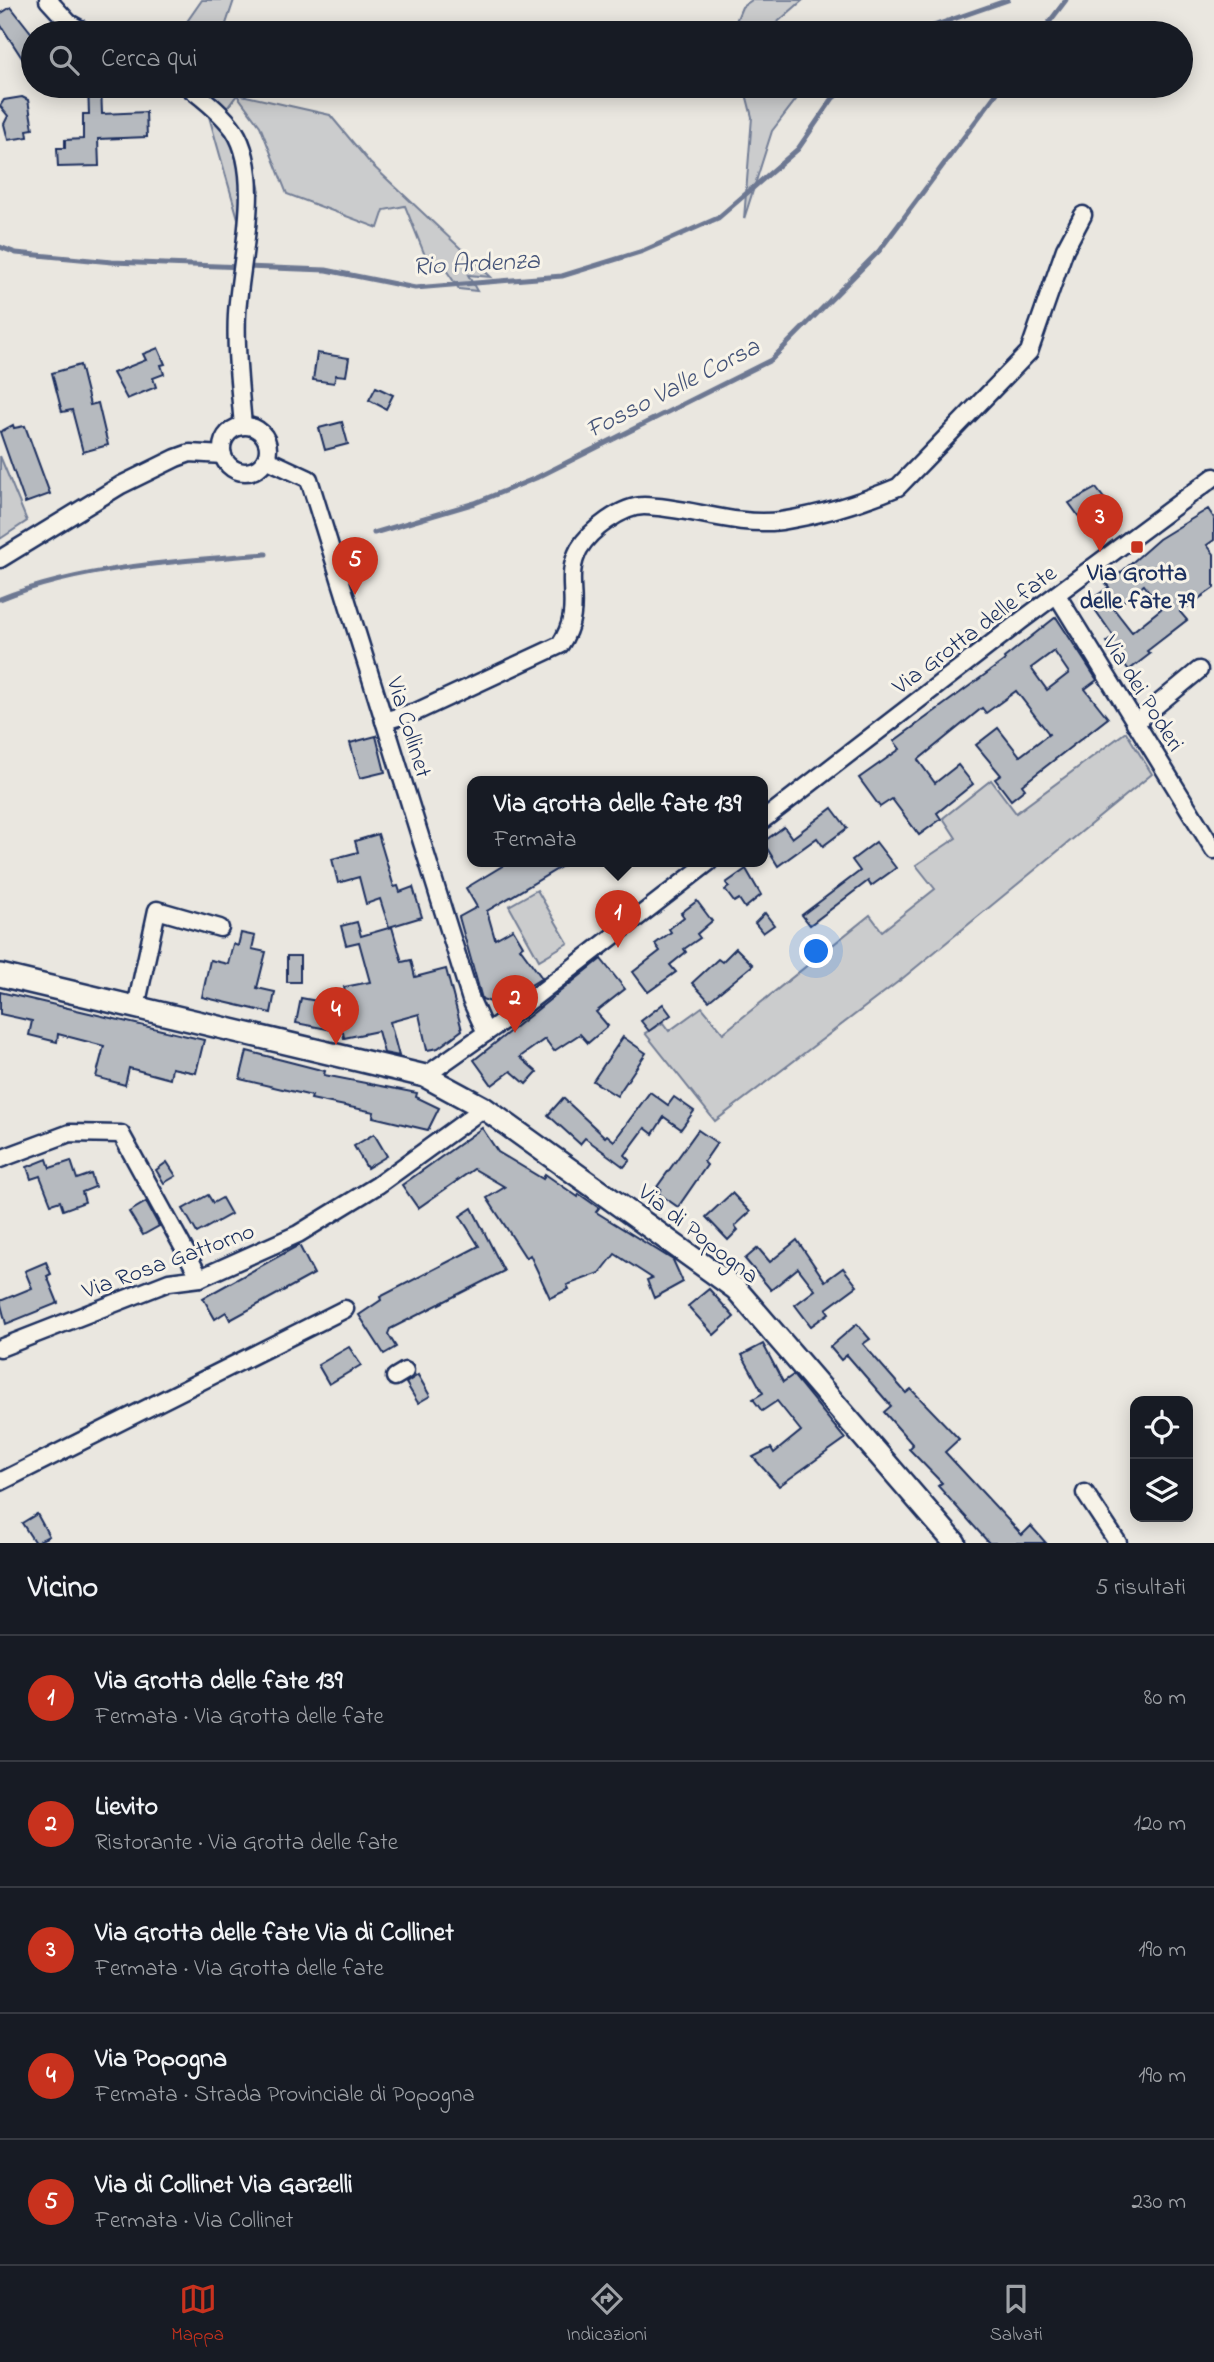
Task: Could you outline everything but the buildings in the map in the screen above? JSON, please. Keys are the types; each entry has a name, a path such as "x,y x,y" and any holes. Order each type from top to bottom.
{"main road":[{"name":"Via di Popogna","path":"0,975 425,1076 484,1108 736,1289 955,1543"}],"street":[{"path":"48,0 67,21"},
{"path":"201,98 222,116 234,131 244,153 248,178 237,315 243,426"},
{"path":"384,721 418,711 560,645 571,629 575,609 571,579 579,550 595,529 621,514 641,506 746,522 781,521 871,498 898,486 1029,352 1065,249 1083,215"},
{"path":"243,426 256,429 266,439 267,459 257,469 243,472 230,467 223,455 224,439 229,433 243,426"},
{"path":"0,559 121,485 165,463 190,453 223,455"},
{"name":"Via Collinet","path":"267,459 309,478 471,1000 486,1033"},
{"name":"Via Grotta delle fate","path":"768,816 1214,477"},
{"name":"Via dei Poderi","path":"1057,595 1214,850"},
{"path":"1135,723 1199,670"},
{"path":"425,1076 699,878 706,867"},
{"path":"136,1007 157,910 220,928"},
{"name":"Via Rosa Gattorno","path":"0,1348 169,1282 200,1278 298,1234 378,1185 484,1108"},
{"path":"0,1159 70,1133 121,1134 200,1278"},
{"path":"0,1482 350,1312"},
{"path":"1085,1493 1118,1543"}],"shaded area":[{"path":"202,0 234,0 227,21 187,21"},
{"path":"752,0 803,0 779,21 736,21 742,7"},
{"path":"201,98 235,98 225,111 245,134 260,191 241,229 206,106"},
{"path":"239,98 255,98 330,115 370,163 491,277 468,275 477,291 459,289 444,267 426,258 405,206 384,210 378,228 287,194 260,126"},
{"path":"747,98 797,98 772,131 744,219 752,117"},
{"path":"0,456 27,521 0,539"},
{"path":"1126,732 1152,774 903,978 715,1121 645,1033 663,1023 669,1031 702,1007 723,1033 870,915 882,931 935,889 916,865 956,838 943,818 991,780 1016,813"},
{"path":"537,890 568,943 539,960 509,906"}],"waterway":[{"name":"Rio Ardenza","path":"948,21 1008,0"},
{"name":"Fosso Valle Corsa","path":"1050,21 1066,0"},
{"name":"Rio Ardenza","path":"0,247 16,253 112,262 326,270 415,288 562,276 643,251 718,218 798,149 833,98"},
{"name":"Fosso Valle Corsa","path":"374,533 475,503 536,478 771,360 879,251 993,98"},
{"name":"Fosso Valle Corsa","path":"0,599 31,588 96,572 165,562 266,554"}],"place":[{"name":"Via Grotta delle fate 79","path":"1137,547"},
{"name":"Via Grotta delle fate Via di Collinet","path":"1100,552"},
{"name":"Via di Collinet Via Garzelli","path":"355,595"},
{"name":"Via Grotta delle fate 139","path":"618,948"},
{"name":"Lievito","path":"515,1033"},
{"name":"Via Popogna","path":"336,1045"}]}
